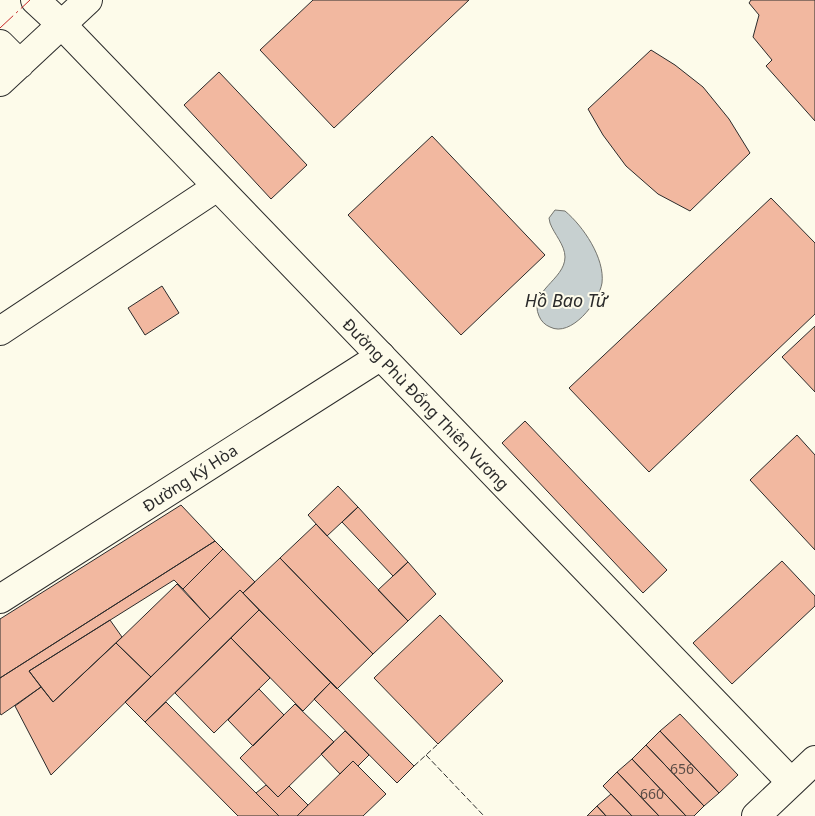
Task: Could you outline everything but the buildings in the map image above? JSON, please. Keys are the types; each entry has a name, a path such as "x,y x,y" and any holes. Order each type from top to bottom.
{"street":[{"name":"Đường Phù Đổng Thiên Vương","path":"35,0 62,25 791,782"},
{"path":"0,82 88,0"},
{"path":"0,44 20,64"},
{"path":"0,331 217,187"},
{"name":"Đường Ký Hòa","path":"0,599 381,356"},
{"path":"756,816 815,760"}],"water":[{"name":"Hồ Bao Tử","path":"555,210 565,211 579,225 596,253 602,273 600,291 590,308 575,323 558,329 543,323 537,307 538,299 559,272 565,257 563,248 550,223 549,218"}],"fence":[{"path":"414,766 438,744"},
{"path":"426,755 484,816"}],"power":[{"path":"0,28 30,0"}]}
